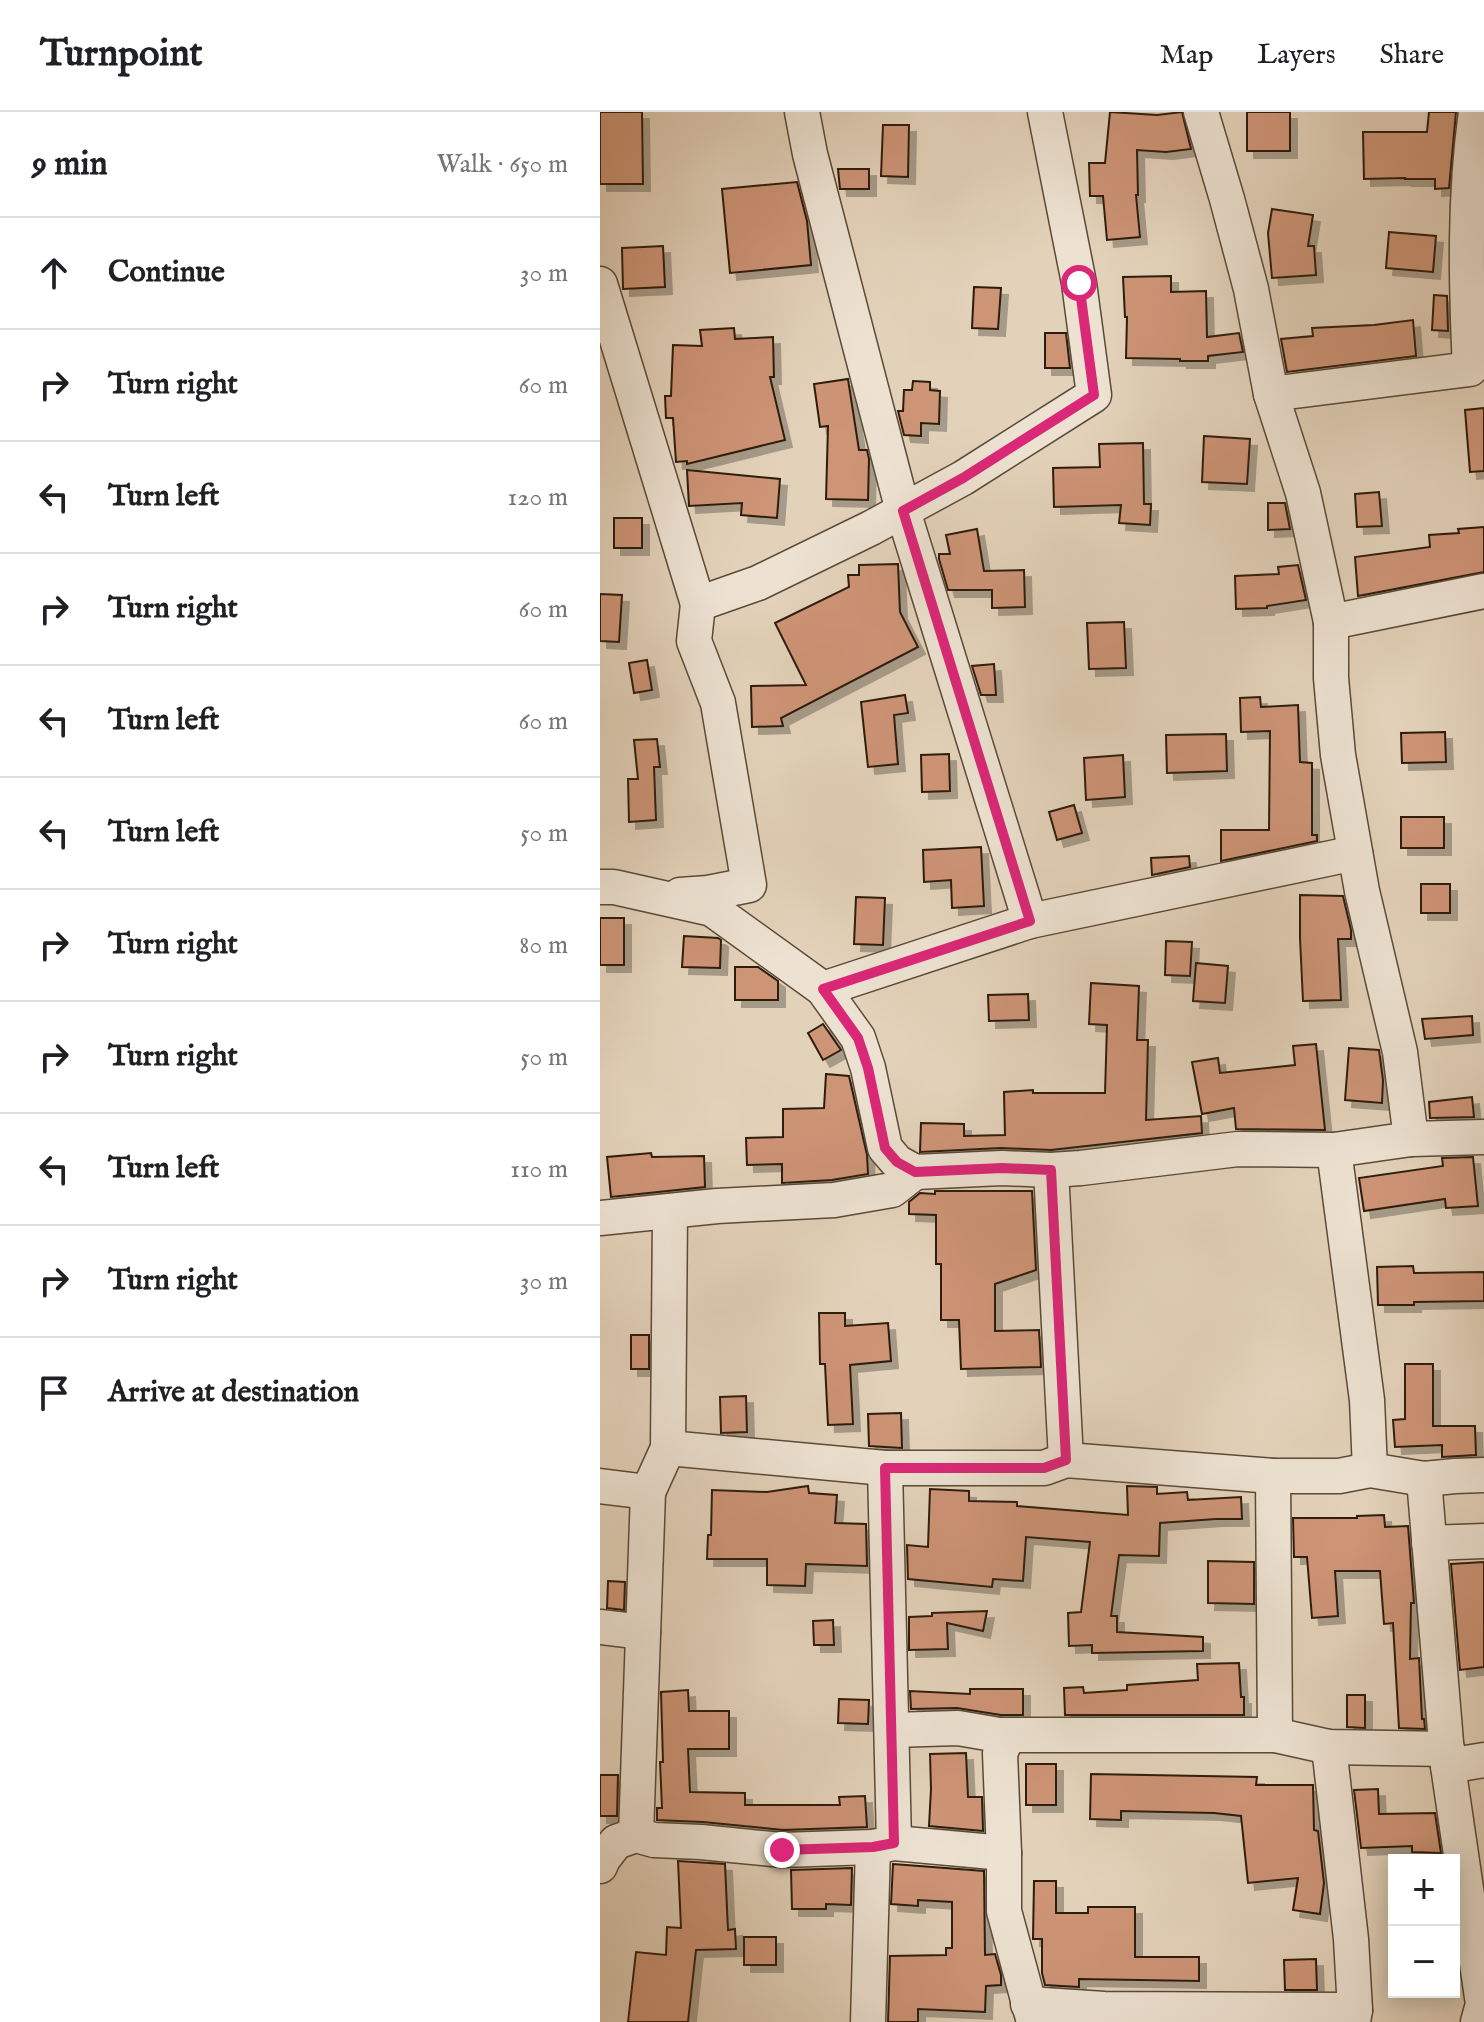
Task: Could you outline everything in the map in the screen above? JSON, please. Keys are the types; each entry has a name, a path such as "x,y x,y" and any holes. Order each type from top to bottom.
{"street":[{"path":"802,112 903,511 1030,921"},
{"path":"698,604 758,583 903,511 963,478 1094,395 1079,283 1045,112"},
{"path":"1201,112 1251,289 1271,394 1303,493 1331,622 1331,678 1338,755 1362,891 1400,1052 1411,1139"},
{"path":"1271,394 1470,369 1466,285 1476,112"},
{"path":"600,284 698,604 694,641 718,703 749,885 708,893 656,897"},
{"path":"1331,622 1484,591"},
{"path":"823,989 1030,921 1355,853"},
{"path":"600,887 614,887 712,909 823,989 858,1038 868,1068 885,1148 897,1162 915,1172 1002,1168 1051,1170 1238,1149 1334,1150 1411,1139 1484,1137"},
{"path":"1334,1150 1367,1400 1370,1470"},
{"path":"1051,1170 1066,1460"},
{"path":"600,1218 743,1204 834,1200 892,1190 915,1172"},
{"path":"636,1835 648,1492 668,1448 670,1211"},
{"path":"668,1448 885,1468 1044,1468 1066,1460 1273,1476 1339,1476 1370,1470 1424,1479 1484,1475"},
{"path":"868,2022 891,1769 885,1468"},
{"path":"1273,1476 1275,1735"},
{"path":"1424,1479 1448,1757 1482,2010"},
{"path":"600,1486 648,1492"},
{"path":"1429,1543 1484,1541"},
{"path":"600,1627 643,1632"},
{"path":"892,1730 958,1728 1008,1736 1000,1753 1004,1911 1031,2013 1104,2009 1354,2016 1351,1939 1329,1747"},
{"path":"999,1735 1275,1735 1329,1747 1484,1760"},
{"path":"601,1861 616,1842 636,1835 654,1840 782,1850 883,1845 1004,1853"}],"building":[{"path":"600,112 642,112 643,184 600,184"},
{"path":"1110,112 1157,115 1182,112 1191,149 1166,152 1137,150 1136,195 1140,237 1107,240 1103,196 1090,196 1089,163 1105,163"},
{"path":"1247,112 1290,112 1290,151 1247,151"},
{"path":"1429,112 1456,112 1449,188 1435,189 1435,179 1364,179 1363,132 1427,132"},
{"path":"883,125 909,125 908,177 881,176"},
{"path":"838,169 869,169 869,189 840,189"},
{"path":"797,182 807,221 811,265 730,273 722,189"},
{"path":"1272,209 1313,215 1308,246 1314,246 1316,275 1272,278 1268,233"},
{"path":"1389,232 1436,236 1433,272 1386,268"},
{"path":"663,246 665,287 623,289 622,248"},
{"path":"1171,276 1171,292 1206,291 1207,337 1239,333 1243,352 1208,356 1208,361 1126,358 1127,317 1123,277"},
{"path":"974,287 1001,288 998,329 972,328"},
{"path":"1434,295 1447,296 1448,331 1432,330"},
{"path":"1413,320 1416,356 1287,372 1281,339 1313,336 1312,328"},
{"path":"734,328 735,339 773,337 774,377 770,377 785,440 687,464 687,461 676,462 673,418 666,418 665,396 671,396 673,345 702,346 700,330"},
{"path":"1045,333 1066,333 1070,368 1045,368"},
{"path":"848,379 859,450 867,450 869,459 868,500 826,499 828,426 820,427 814,384"},
{"path":"913,381 930,382 930,390 940,391 939,424 921,423 921,436 904,435 898,411 903,411 904,390 912,390"},
{"path":"1484,408 1484,471 1470,472 1465,410"},
{"path":"1204,436 1250,439 1247,484 1202,482"},
{"path":"1143,443 1144,504 1151,504 1150,525 1119,523 1121,505 1054,507 1053,468 1100,467 1099,444"},
{"path":"687,470 780,479 777,518 741,515 742,503 689,506"},
{"path":"1379,492 1382,526 1357,527 1355,494"},
{"path":"1268,503 1285,503 1290,529 1268,530"},
{"path":"614,518 642,518 642,548 614,548"},
{"path":"1484,527 1484,572 1358,596 1355,557 1430,547 1429,535"},
{"path":"977,529 984,571 1024,570 1025,607 992,608 992,590 948,590 939,559 939,554 950,554 946,535"},
{"path":"898,564 900,612 918,647 781,718 783,726 752,727 751,686 806,685 775,623 849,587 848,575 859,575 859,565"},
{"path":"1298,565 1306,600 1267,608 1236,609 1235,576 1279,574 1278,567"},
{"path":"600,594 622,595 619,642 600,641"},
{"path":"1124,622 1126,668 1089,669 1087,623"},
{"path":"647,660 652,690 634,693 629,663"},
{"path":"994,664 996,695 981,695 972,666"},
{"path":"905,695 908,713 894,715 898,764 868,767 861,702"},
{"path":"1260,697 1261,707 1298,705 1300,762 1312,763 1312,835 1317,835 1317,841 1221,861 1221,830 1269,830 1270,731 1241,732 1240,698"},
{"path":"1445,732 1446,762 1402,763 1401,733"},
{"path":"1226,734 1227,771 1167,773 1166,735"},
{"path":"657,739 660,767 654,767 656,820 629,822 628,779 638,779 634,740"},
{"path":"949,754 950,791 922,792 921,755"},
{"path":"1123,755 1125,797 1086,800 1084,758"},
{"path":"1074,805 1082,833 1057,840 1049,812"},
{"path":"1401,817 1444,817 1444,848 1401,848"},
{"path":"981,847 984,906 952,908 951,880 924,882 923,850"},
{"path":"1189,856 1190,867 1152,875 1151,858"},
{"path":"1421,884 1450,884 1450,913 1421,913"},
{"path":"1300,895 1343,896 1351,939 1338,939 1341,1000 1303,1001"},
{"path":"856,897 885,898 883,945 854,944"},
{"path":"600,918 624,918 624,965 600,965"},
{"path":"684,936 721,940 720,968 682,967"},
{"path":"1166,941 1192,942 1190,976 1165,975"},
{"path":"1196,963 1228,966 1225,1003 1193,1001"},
{"path":"735,967 758,967 778,981 778,1000 735,1000"},
{"path":"1091,983 1139,986 1137,1040 1148,1040 1146,1120 1201,1116 1202,1133 1051,1150 1001,1148 920,1152 921,1123 964,1124 964,1136 1005,1135 1004,1092 1105,1093 1107,1025 1089,1024"},
{"path":"1028,994 1029,1020 989,1021 988,995"},
{"path":"1472,1016 1473,1035 1425,1039 1422,1019"},
{"path":"823,1024 841,1050 823,1060 808,1033"},
{"path":"1316,1044 1325,1130 1236,1129 1234,1108 1202,1114 1192,1062 1218,1058 1220,1073 1295,1065 1293,1046"},
{"path":"1349,1048 1379,1050 1382,1103 1345,1100"},
{"path":"826,1074 849,1076 867,1155 868,1174 782,1183 782,1164 747,1165 746,1138 783,1137 783,1109 824,1108"},
{"path":"1472,1097 1474,1117 1430,1118 1429,1102"},
{"path":"651,1153 652,1157 704,1156 705,1187 611,1197 607,1157"},
{"path":"1473,1157 1478,1206 1446,1208 1445,1199 1364,1211 1359,1178 1443,1166 1442,1158"},
{"path":"935,1191 1032,1191 1036,1270 995,1284 995,1331 1039,1330 1041,1367 961,1369 959,1320 941,1320 941,1264 936,1264 936,1215 909,1214 909,1202 920,1193 935,1194"},
{"path":"1413,1266 1414,1273 1484,1272 1484,1301 1378,1305 1377,1267"},
{"path":"819,1313 845,1313 845,1326 888,1323 891,1361 850,1365 853,1424 828,1425 825,1364 820,1364"},
{"path":"631,1335 649,1335 649,1369 631,1369"},
{"path":"1405,1364 1433,1364 1433,1426 1475,1426 1476,1455 1442,1457 1442,1445 1395,1447 1393,1420 1405,1419"},
{"path":"746,1396 747,1432 721,1433 720,1397"},
{"path":"901,1413 902,1448 869,1446 868,1414"},
{"path":"808,1486 809,1493 837,1495 835,1523 866,1524 867,1566 806,1564 805,1586 767,1585 767,1559 707,1559 712,1490 767,1492"},
{"path":"1127,1486 1157,1487 1157,1494 1187,1492 1188,1500 1241,1497 1242,1519 1160,1523 1159,1556 1119,1555 1111,1616 1117,1616 1117,1632 1203,1637 1203,1651 1092,1653 1092,1645 1069,1646 1068,1613 1081,1612 1090,1542 1026,1537 1023,1581 993,1579 992,1587 908,1579 907,1545 928,1547 930,1489 969,1491 969,1501 1017,1502 1017,1506 1128,1515"},
{"path":"1384,1515 1385,1527 1408,1526 1414,1603 1411,1603 1410,1659 1419,1658 1425,1729 1399,1728 1393,1623 1384,1624 1380,1571 1335,1571 1338,1616 1312,1618 1307,1557 1294,1557 1293,1518"},
{"path":"1208,1561 1254,1562 1254,1604 1208,1603"},
{"path":"1484,1562 1484,1667 1460,1670 1451,1564"},
{"path":"608,1581 625,1582 624,1610 607,1608"},
{"path":"987,1611 983,1631 947,1623 948,1649 909,1650 909,1617"},
{"path":"833,1620 834,1645 814,1645 813,1621"},
{"path":"1239,1663 1244,1715 1065,1715 1064,1688 1083,1687 1084,1693 1127,1690 1127,1685 1198,1680 1197,1664"},
{"path":"970,1689 1023,1689 1023,1715 957,1708 911,1709 910,1691 970,1694"},
{"path":"688,1690 689,1711 729,1711 729,1749 688,1749 690,1792 745,1793 745,1805 840,1805 839,1797 865,1796 867,1827 783,1830 657,1820 657,1808 662,1808 661,1692"},
{"path":"1347,1695 1365,1695 1365,1728 1347,1727"},
{"path":"839,1699 869,1700 868,1724 838,1723"},
{"path":"966,1753 968,1797 982,1797 983,1831 929,1826 930,1754"},
{"path":"1026,1764 1056,1764 1056,1805 1026,1805"},
{"path":"1091,1774 1257,1777 1256,1785 1313,1785 1314,1830 1318,1831 1324,1883 1320,1914 1293,1910 1298,1878 1248,1883 1241,1816 1121,1811 1121,1820 1090,1819"},
{"path":"600,1775 618,1775 617,1816 600,1816"},
{"path":"1378,1789 1379,1814 1435,1813 1441,1853 1412,1852 1412,1846 1361,1848 1354,1790"},
{"path":"678,1861 725,1864 728,1930 735,1929 736,1949 696,1950 688,2022 628,2022 636,1952 666,1955 667,1927 681,1928"},
{"path":"893,1864 984,1871 985,1955 995,1954 1001,1975 1001,1985 986,1986 985,2012 918,2009 918,2022 888,2022 890,1956 946,1955 946,1948 952,1948 952,1902 918,1900 918,1906 891,1904"},
{"path":"852,1868 851,1905 826,1904 826,1909 792,1909 791,1870"},
{"path":"1034,1881 1056,1881 1056,1913 1088,1913 1088,1907 1135,1907 1135,1957 1199,1957 1199,1981 1079,1979 1079,1987 1045,1985 1042,1939 1033,1939"},
{"path":"744,1937 776,1937 776,1965 744,1965"},
{"path":"1316,1959 1317,1990 1285,1990 1284,1960"}],"route":[{"path":"782,1850 873,1847 894,1843 885,1468 1044,1468 1066,1460 1051,1170 1002,1168 915,1172 897,1162 885,1148 868,1068 858,1038 823,989 1030,921 903,511 963,478 1094,395 1079,283"}]}
